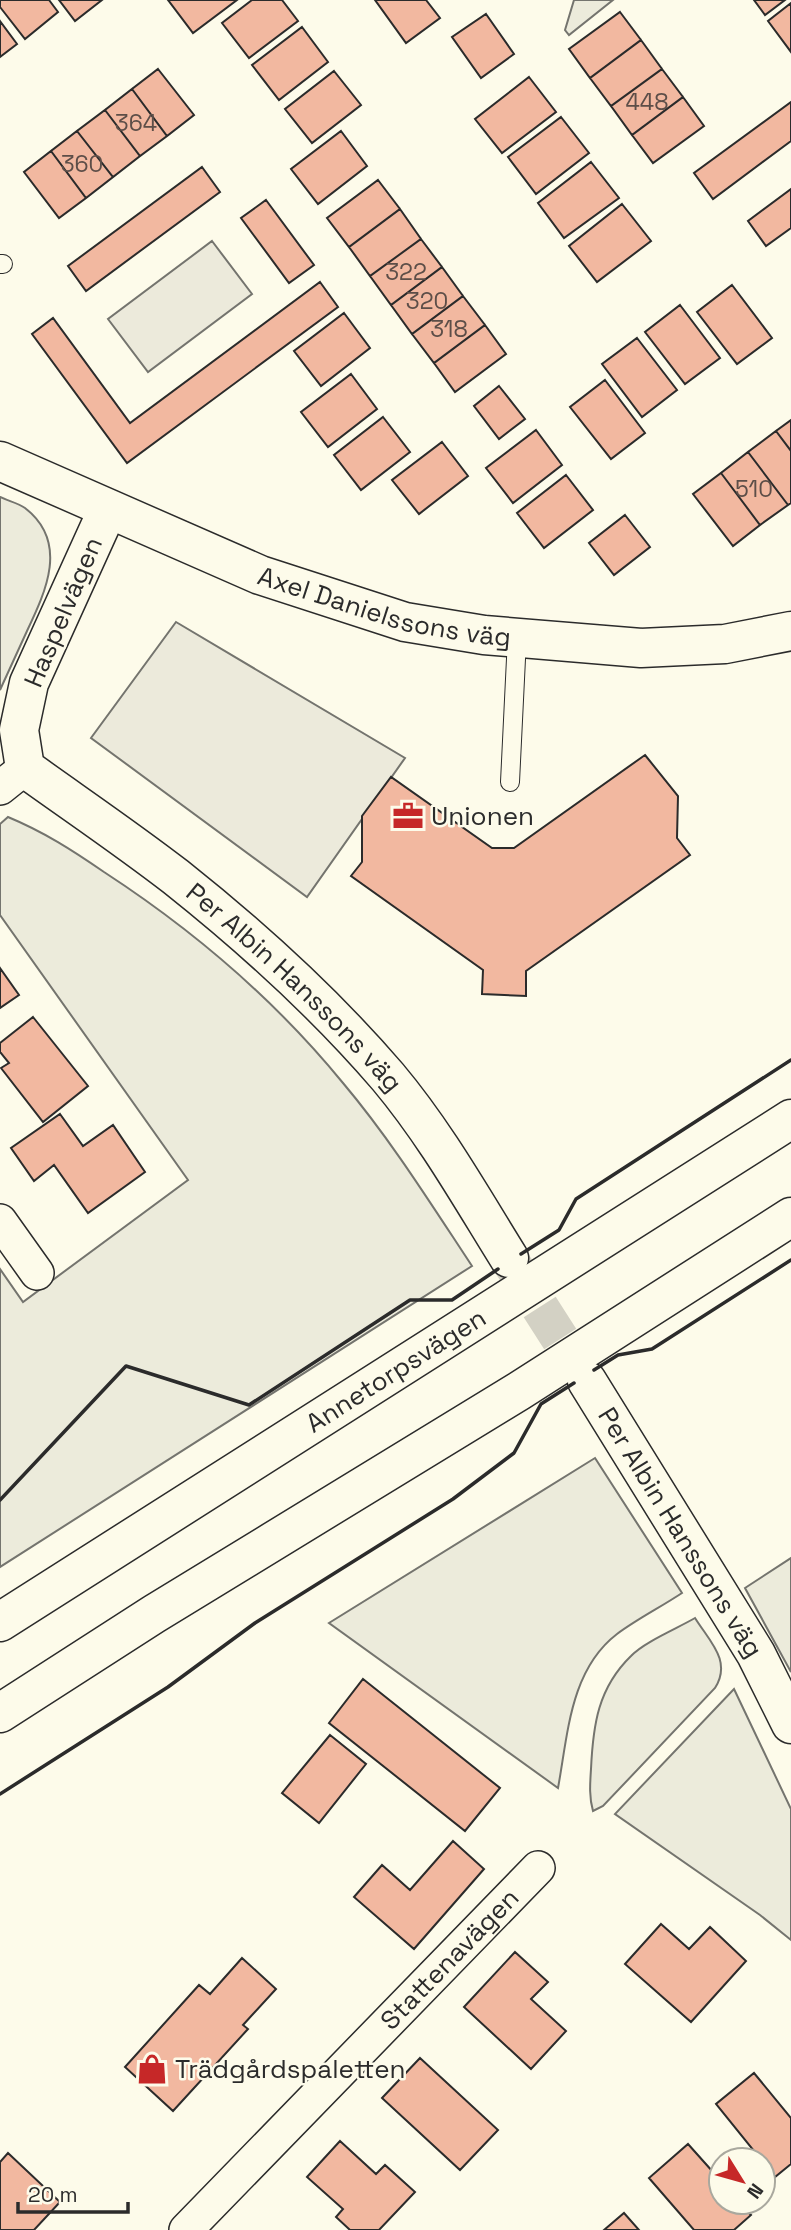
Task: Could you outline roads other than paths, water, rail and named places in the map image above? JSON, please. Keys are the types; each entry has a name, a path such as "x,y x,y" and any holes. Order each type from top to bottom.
{"street":[{"name":"Axel Danielssons väg","path":"0,461 260,575 405,622 517,638 641,648 725,644 791,631"},
{"name":"Haspelvägen","path":"12,778 29,683 108,509"},
{"name":"Per Albin Hanssons väg","path":"12,778 176,877 307,993 388,1077 416,1113 509,1258"},
{"name":"Annetorpsvägen","path":"0,1622 791,1119"},
{"path":"0,1713 154,1614 520,1391 791,1217"},
{"path":"0,1221 37,1273"},
{"name":"Per Albin Hanssons väg","path":"587,1381 756,1654 791,1724"},
{"name":"Stattenavägen","path":"186,2230 538,1868"}],"lane":[{"path":"510,782 517,638"}],"tunnel":[{"path":"509,1259 587,1381"}],"place":[{"name":"Unionen","path":"408,816"},
{"name":"Trädgårdspaletten","path":"152,2069"}]}
